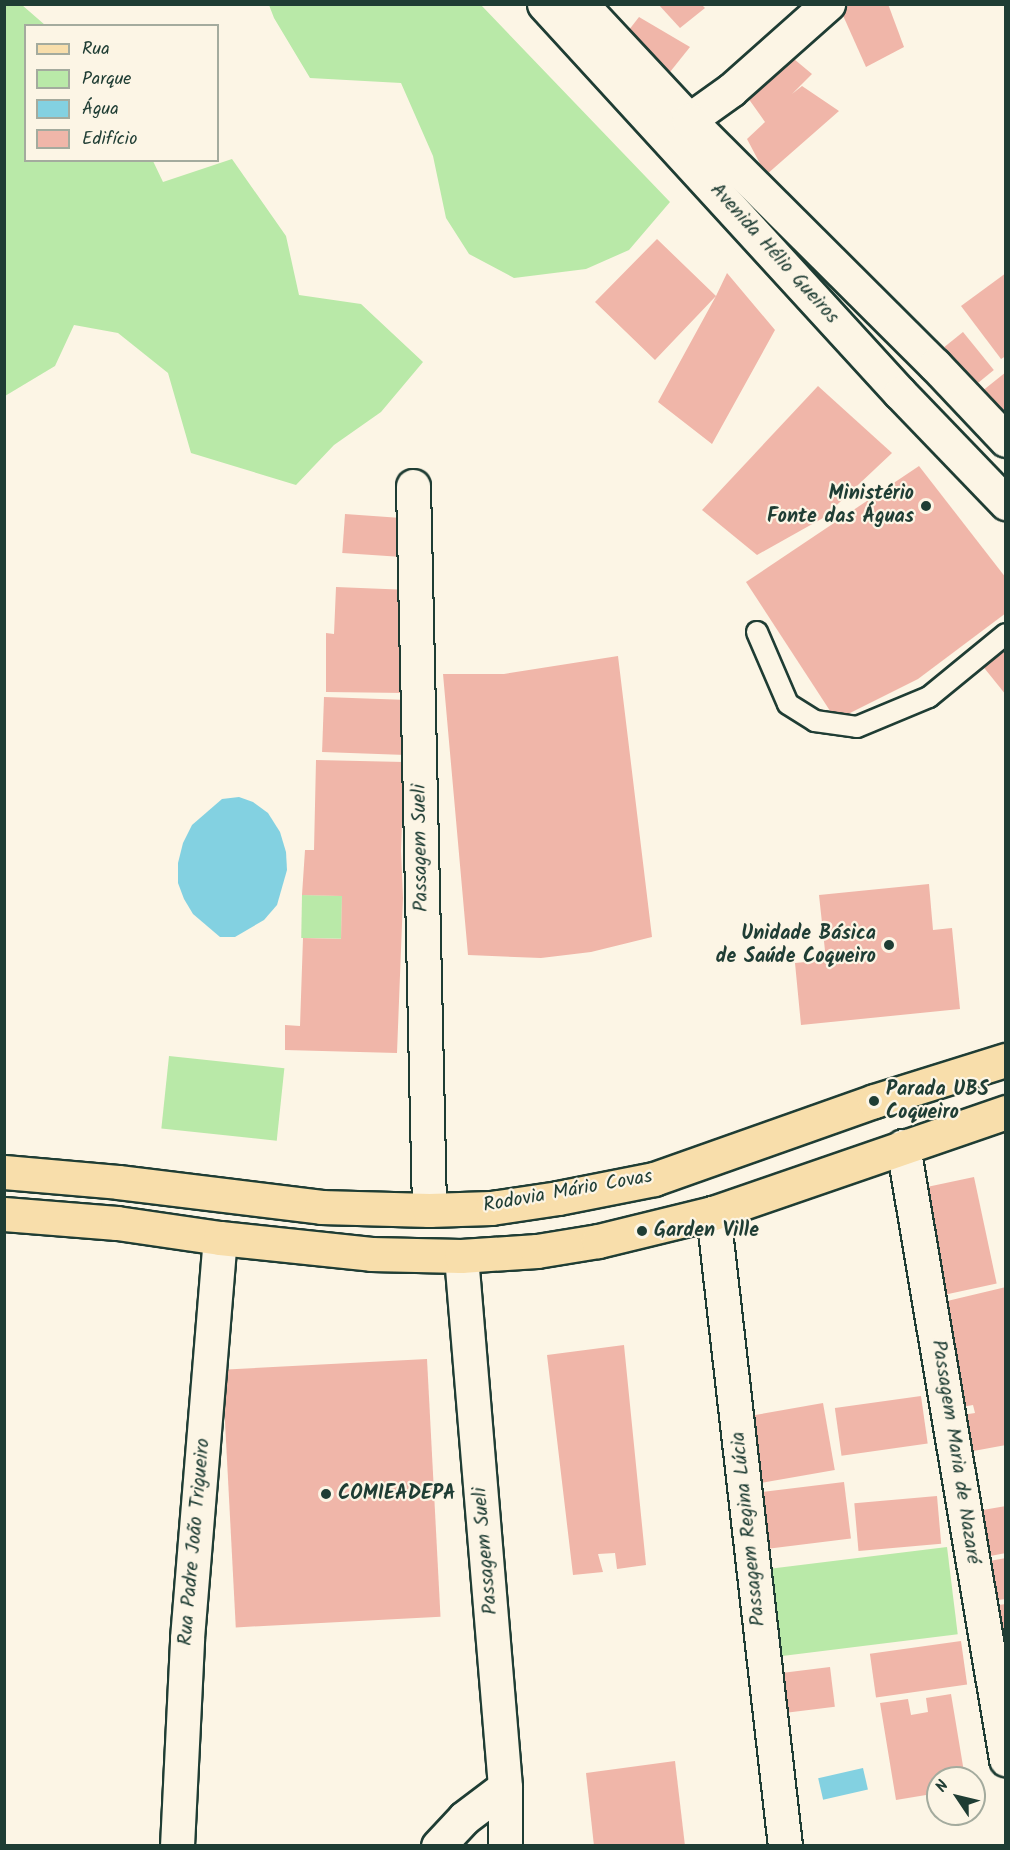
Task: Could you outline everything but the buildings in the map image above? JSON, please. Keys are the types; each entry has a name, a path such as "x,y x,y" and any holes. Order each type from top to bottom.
{"main road":[{"name":"Rodovia Mário Covas","path":"4,1172 118,1182 321,1207 429,1210 502,1206 654,1179 874,1101 1005,1060"},
{"path":"4,1214 117,1224 220,1238 371,1254 461,1256 537,1251 598,1241 713,1213 1005,1112"}],"street":[{"name":"Avenida Hélio Gueiros","path":"544,4 892,385 1005,503"},
{"path":"689,120 730,90 828,4"},
{"name":"Avenida Hélio Gueiros","path":"583,5 689,120 935,365 1005,440"},
{"name":"Passagem Sueli","path":"413,486 429,1210"},
{"name":"Passagem Maria de Nazaré","path":"903,1146 1005,1759"},
{"name":"Passagem Regina Lúcia","path":"713,1213 785,1845"},
{"name":"Rua Padre João Trigueiro","path":"177,1845 187,1638 220,1238"},
{"name":"Passagem Sueli","path":"461,1256 505,1787 506,1845"},
{"path":"438,1845 464,1818 505,1787"}],"lane":[{"path":"757,632 788,704 815,721 857,727 929,697 1005,634"}],"green space":[{"path":"4,5 22,5 44,24 24,24 24,162 153,162 163,182 232,159 286,236 299,295 361,304 423,362 381,412 334,445 296,485 191,453 168,373 118,333 74,325 55,366 5,396"},
{"path":"269,5 481,5 670,202 629,250 586,269 514,278 469,254 446,218 433,156 401,83 310,78 274,18"},
{"path":"302,895 342,896 341,939 301,938"},
{"path":"169,1056 284,1068 277,1141 161,1129"},
{"path":"947,1547 958,1634 772,1657 761,1570"}],"water":[{"path":"239,797 253,802 268,813 280,832 286,852 287,870 277,905 264,920 235,937 220,937 193,914 184,899 178,883 178,863 183,843 192,825 222,799"},
{"path":"863,1768 868,1789 823,1800 818,1778"}],"place":[{"name":"Ministério Fonte das Águas","path":"926,506"},
{"name":"Unidade Básica de Saúde Coqueiro","path":"889,945"},
{"name":"Parada UBS Coqueiro","path":"874,1101"},
{"name":"Garden Ville","path":"642,1231"},
{"name":"COMIEADEPA","path":"326,1494"}]}
